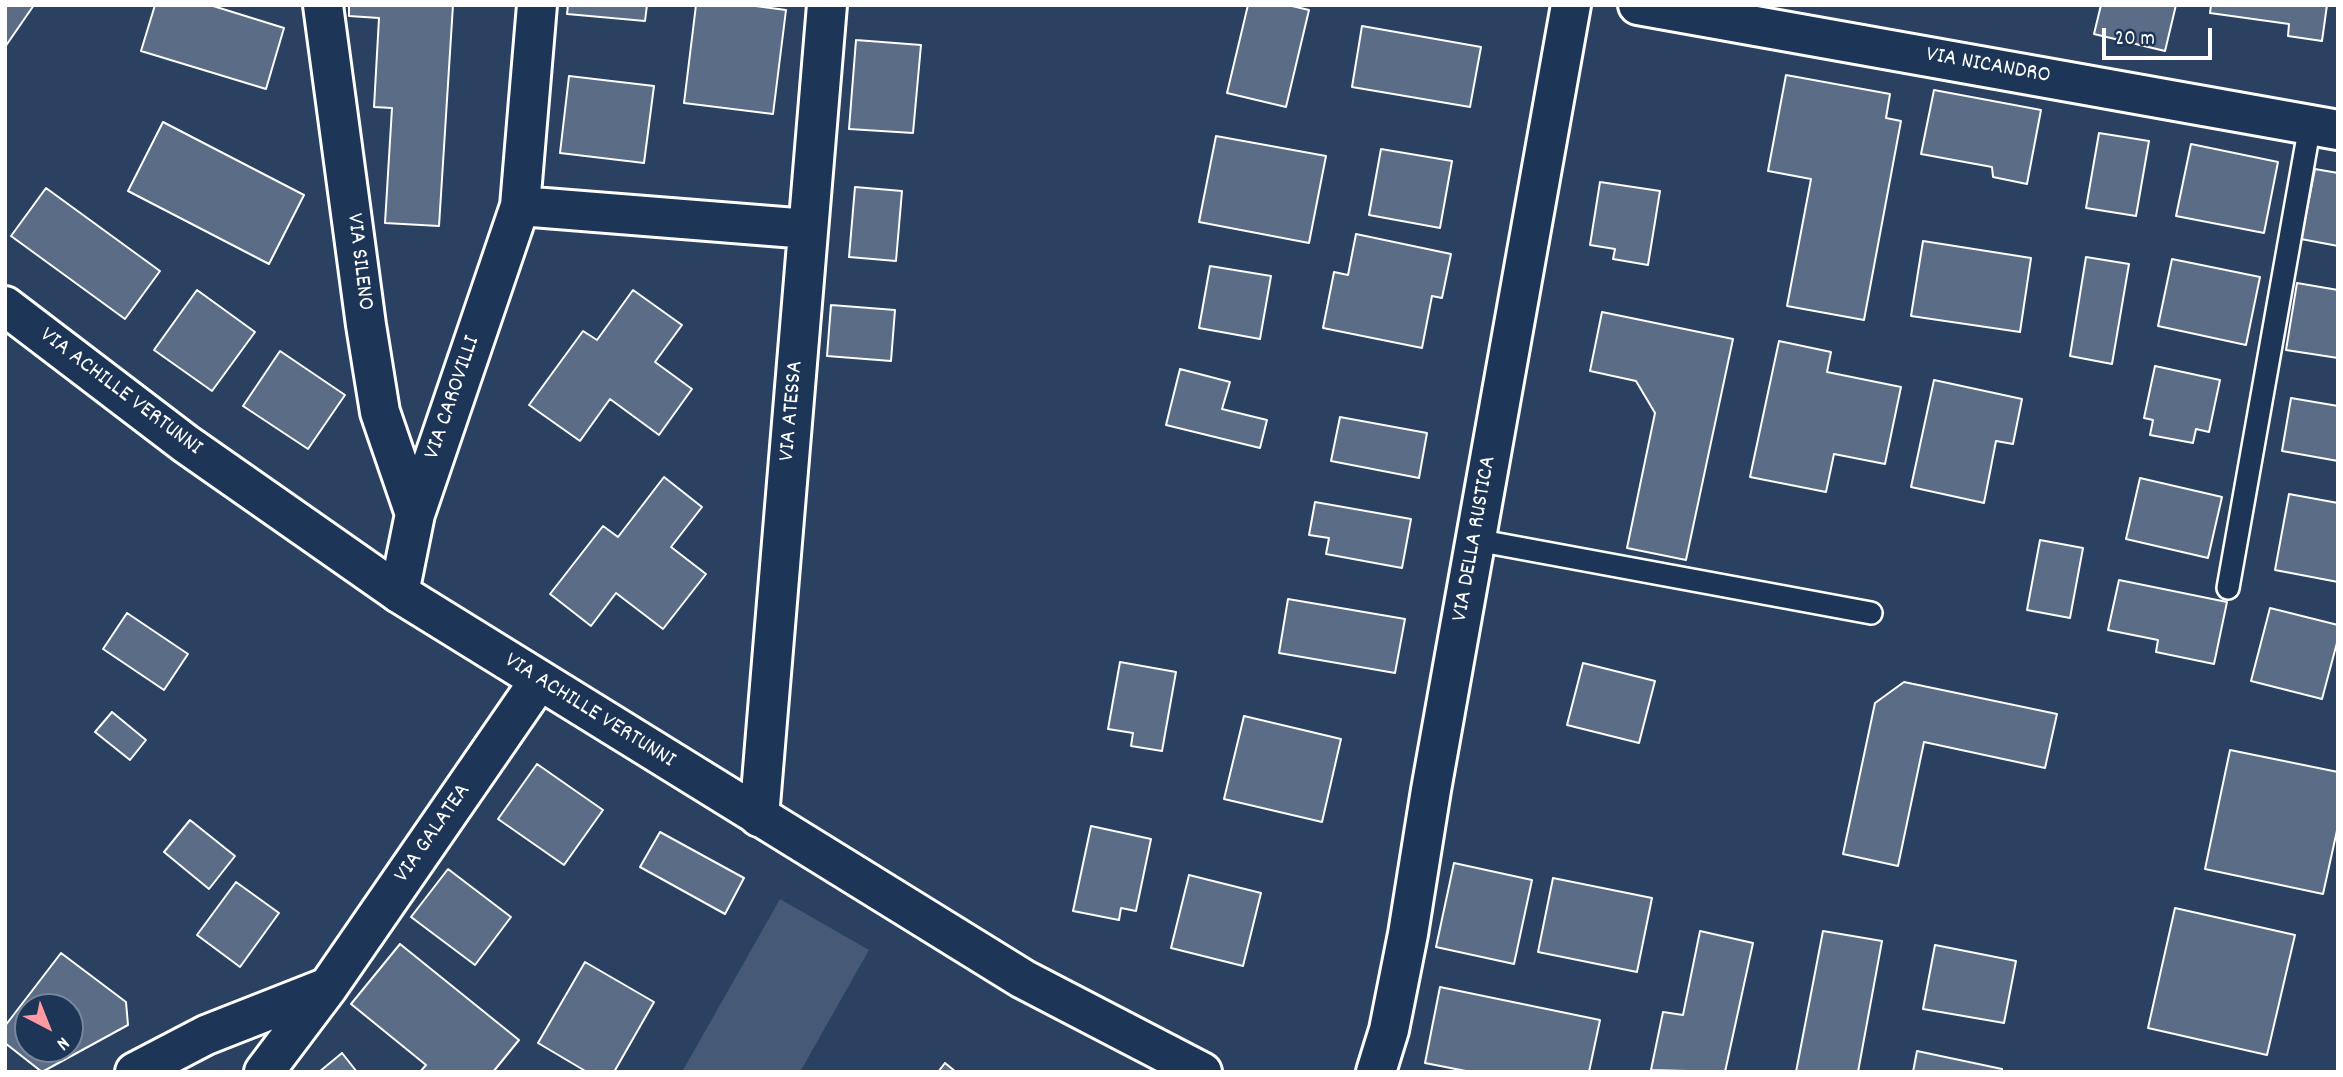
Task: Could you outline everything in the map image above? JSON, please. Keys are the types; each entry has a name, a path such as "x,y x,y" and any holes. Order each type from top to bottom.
{"street":[{"name":"VIA SILENO","path":"323,5 380,412 415,514"},
{"name":"VIA CAROVILLI","path":"399,593 415,514 520,206 537,5"},
{"name":"VIA ATESSA","path":"759,817 827,5"},
{"name":"VIA DELLA RUSTICA","path":"1376,1072 1389,1030 1408,934 1431,790 1571,5"},
{"name":"VIA NICANDRO","path":"1637,5 2331,127"},
{"path":"520,206 808,229"},
{"name":"VIA ACHILLE VERTUNNI","path":"5,306 186,444 399,593 1023,979 1202,1072"},
{"name":"VIA GALATEA","path":"264,1072 328,987 539,681"},
{"path":"135,1072 206,1035 328,987"}],"lane":[{"path":"2228,588 2331,127"},
{"path":"1476,540 1871,614"}],"shaded area":[{"path":"780,899 869,950 800,1072 682,1072"}],"building":[{"path":"5,5 34,5 5,47"},
{"path":"155,5 210,5 284,28 266,89 141,51"},
{"path":"349,5 453,5 439,226 385,223 392,108 374,107 379,18 349,16"},
{"path":"568,5 647,5 645,21 567,14"},
{"path":"696,5 748,5 786,10 773,114 684,103"},
{"path":"1248,5 1288,5 1309,10 1286,107 1227,93"},
{"path":"2101,5 2176,5 2165,51 2094,34"},
{"path":"2211,5 2327,5 2322,41 2288,36 2289,24 2210,13"},
{"path":"1362,26 1481,47 1470,107 1352,87"},
{"path":"856,40 921,45 913,133 849,129"},
{"path":"1786,75 1890,94 1886,118 1901,121 1864,320 1787,306 1811,179 1768,171"},
{"path":"569,76 654,86 644,163 560,153"},
{"path":"1934,90 2041,110 2027,184 1993,177 1992,167 1921,154"},
{"path":"163,122 304,195 269,264 128,191"},
{"path":"2099,133 2149,141 2136,216 2086,208"},
{"path":"1216,136 1326,156 1309,243 1199,222"},
{"path":"2191,144 2278,162 2264,233 2176,216"},
{"path":"1381,149 1452,161 1440,228 1369,215"},
{"path":"2315,169 2338,173 2338,246 2301,239"},
{"path":"1600,182 1660,191 1648,265 1613,259 1615,249 1590,245"},
{"path":"855,187 902,191 896,261 849,257"},
{"path":"46,188 160,271 125,319 11,236"},
{"path":"1356,234 1451,254 1442,298 1432,296 1422,348 1323,328 1334,272 1348,275"},
{"path":"1923,241 2031,258 2020,332 1911,316"},
{"path":"2086,257 2129,264 2112,364 2070,356"},
{"path":"2172,259 2260,277 2246,345 2158,326"},
{"path":"1210,266 1271,276 1260,339 1199,328"},
{"path":"2297,283 2338,290 2338,358 2286,350"},
{"path":"197,290 255,332 212,391 154,350"},
{"path":"633,290 682,325 655,362 692,389 659,435 610,399 580,441 529,405 583,331 597,340"},
{"path":"831,305 895,310 891,361 827,356"},
{"path":"1602,312 1733,339 1686,560 1627,548 1655,413 1636,381 1590,371"},
{"path":"1779,341 1831,352 1827,372 1901,387 1885,464 1834,454 1826,492 1750,477"},
{"path":"280,351 345,395 308,449 243,406"},
{"path":"2155,366 2220,380 2209,432 2196,429 2193,443 2150,435 2153,420 2144,418"},
{"path":"1180,369 1230,382 1222,409 1267,420 1260,448 1166,425"},
{"path":"1934,380 2022,399 2013,444 1996,441 1984,503 1911,487"},
{"path":"2291,398 2338,406 2338,461 2282,451"},
{"path":"1340,417 1427,433 1419,478 1331,461"},
{"path":"664,477 702,507 671,547 706,574 663,629 616,593 591,626 550,594 603,526 618,537"},
{"path":"2140,478 2222,497 2208,558 2126,539"},
{"path":"2289,494 2338,503 2338,582 2275,570"},
{"path":"1315,502 1411,519 1402,568 1326,554 1329,538 1309,535"},
{"path":"2040,540 2083,548 2070,618 2027,610"},
{"path":"2119,580 2227,602 2214,664 2156,652 2158,640 2108,630"},
{"path":"1288,599 1405,619 1395,673 1279,653"},
{"path":"2270,608 2338,625 2338,639 2322,699 2251,681"},
{"path":"127,613 188,654 164,690 103,649"},
{"path":"1120,662 1176,672 1162,751 1131,746 1133,733 1108,729"},
{"path":"1583,663 1655,681 1639,743 1567,725"},
{"path":"1904,682 2057,714 2045,768 1924,742 1898,866 1843,854 1875,703"},
{"path":"112,712 146,740 130,760 95,732"},
{"path":"1244,716 1341,739 1322,822 1224,799"},
{"path":"2230,750 2338,772 2338,826 2323,894 2205,869"},
{"path":"537,764 603,810 564,865 498,819"},
{"path":"190,820 235,856 209,889 164,852"},
{"path":"1091,826 1151,839 1136,911 1121,908 1119,920 1073,911"},
{"path":"660,832 744,878 725,914 640,867"},
{"path":"1454,863 1532,880 1514,964 1436,947"},
{"path":"448,869 511,917 475,965 411,917"},
{"path":"1189,875 1261,893 1243,966 1171,948"},
{"path":"1553,878 1652,898 1637,972 1538,952"},
{"path":"236,882 279,913 240,967 197,935"},
{"path":"2175,908 2295,935 2267,1055 2148,1028"},
{"path":"1700,931 1753,943 1725,1072 1651,1070 1663,1012 1683,1015"},
{"path":"1823,931 1882,941 1858,1072 1796,1072"},
{"path":"400,944 519,1040 493,1072 420,1072 426,1065 351,1004"},
{"path":"1935,945 2016,961 2004,1023 1923,1009"},
{"path":"61,953 126,1002 128,1025 84,1049 84,993 30,993"},
{"path":"585,962 654,1002 614,1072 587,1072 538,1043"},
{"path":"1440,987 1600,1020 1589,1072 1471,1072 1425,1063"},
{"path":"14,1014 14,1050 5,1043 5,1026"},
{"path":"1917,1051 2002,1069 2002,1072 1913,1072"},
{"path":"342,1053 357,1072 319,1072"},
{"path":"31,1063 58,1063 42,1072"},
{"path":"945,1063 956,1072 938,1072"}]}
